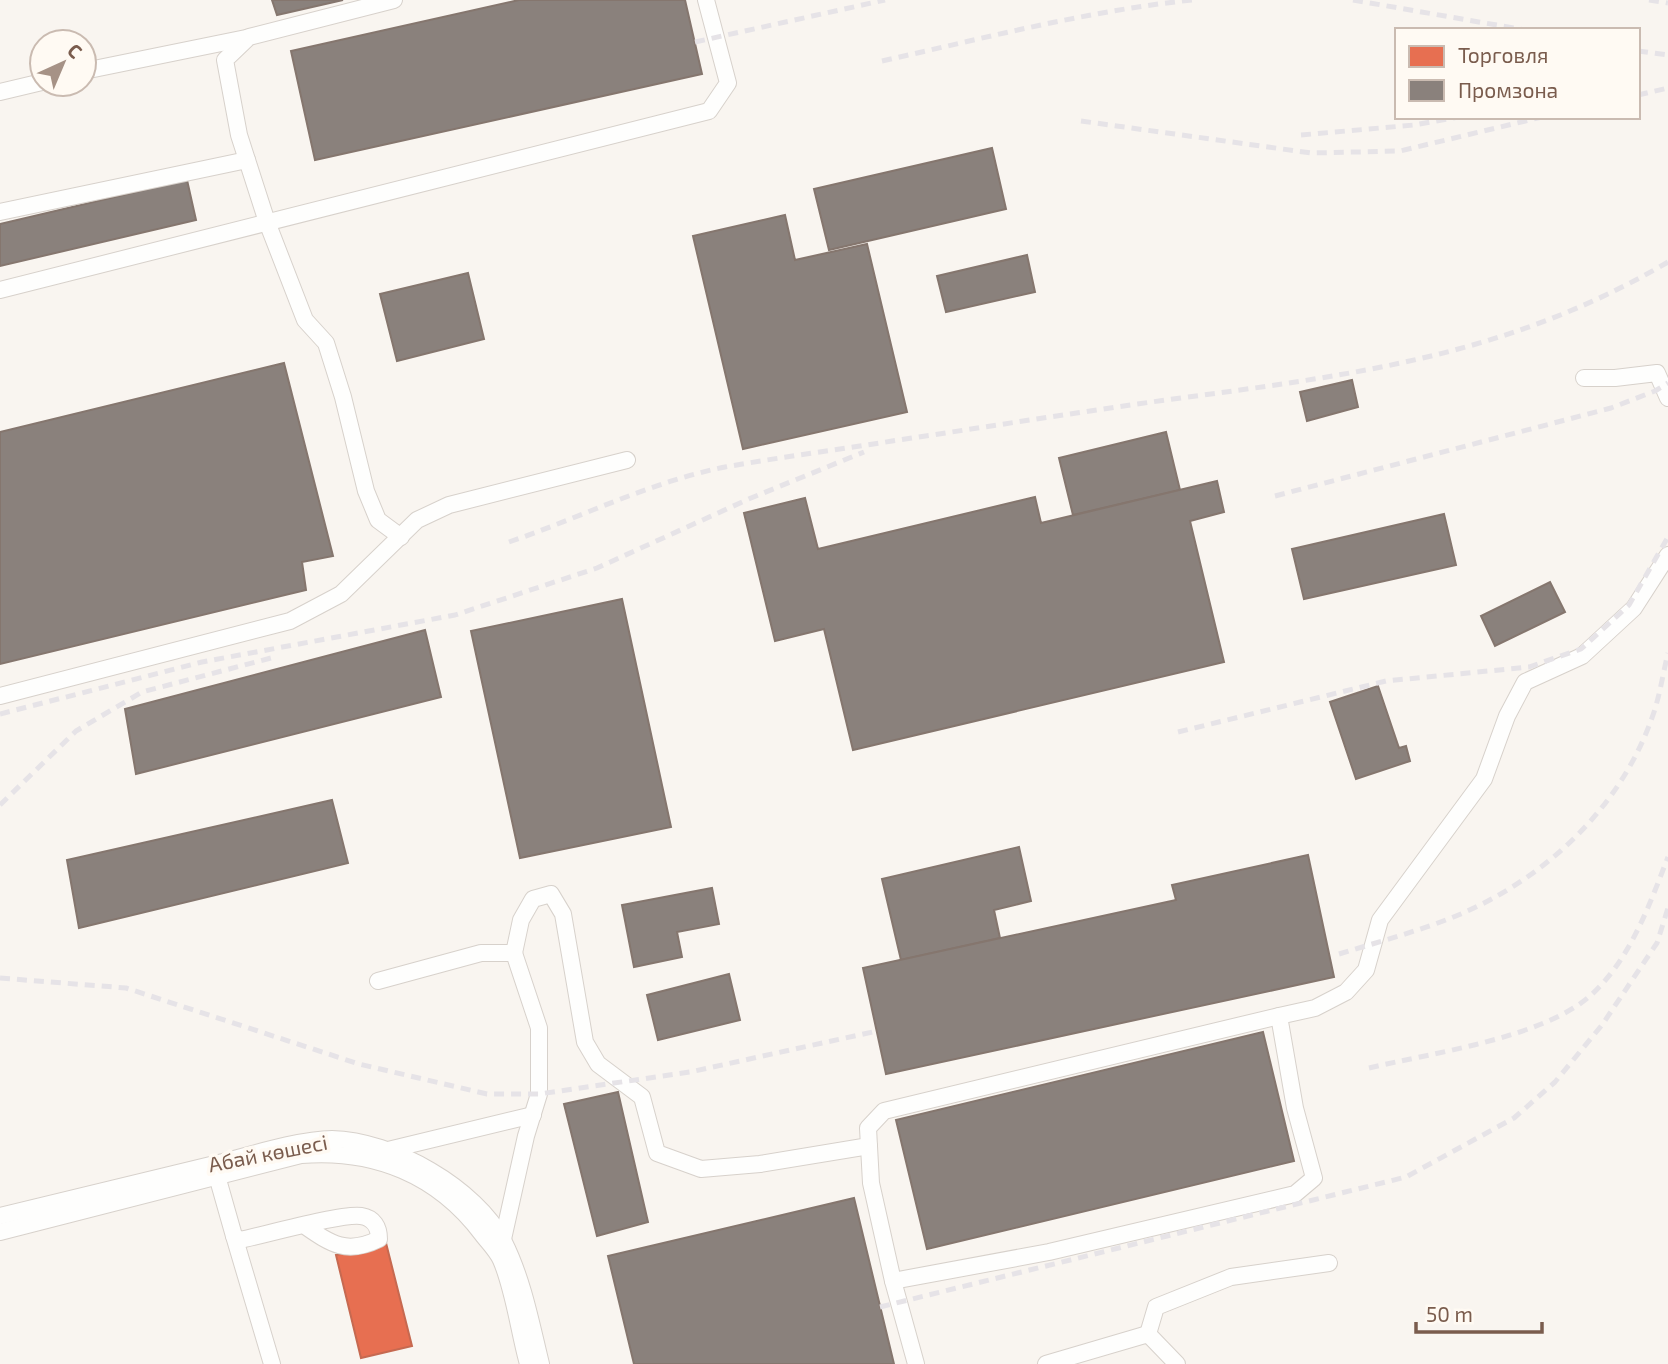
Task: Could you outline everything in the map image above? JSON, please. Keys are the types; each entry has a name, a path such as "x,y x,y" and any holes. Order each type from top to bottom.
{"street":[{"path":"98,68 248,37 394,0"},
{"path":"0,290 709,111 727,83 706,0"},
{"path":"248,37 225,60 239,135 267,222 304,320 326,343 343,397 366,491 378,520 401,537"},
{"path":"0,92 28,85"},
{"path":"0,212 247,160"},
{"path":"1584,378 1615,378 1657,373 1668,398"},
{"path":"0,696 290,621 341,594 417,520 449,505 627,460"},
{"path":"916,1364 893,1281 871,1183 868,1128 884,1111 1315,1008 1346,992 1366,970 1380,920 1484,779 1507,716 1525,682 1582,656 1634,608 1668,555"},
{"path":"503,1239 539,1094 539,1028 514,953 521,920 533,899 551,894 563,914 585,1042 598,1064 642,1097 657,1153 701,1169 760,1164 869,1146"},
{"path":"379,981 481,953 514,953"},
{"path":"893,1281 1049,1252 1295,1194 1314,1178 1295,1108 1279,1016"},
{"path":"388,1150 533,1115"},
{"name":"Абай көшесі","path":"0,1216 270,1150 332,1139 388,1150 430,1169 467,1196 503,1239 519,1279 541,1364"},
{"name":"Абай көшесі","path":"0,1231 301,1154 336,1152 393,1165 426,1182 462,1207 501,1259 528,1364"},
{"path":"217,1176 272,1364"},
{"path":"234,1236 240,1240 305,1226"},
{"path":"1148,1334 1156,1307 1231,1276 1329,1264"},
{"path":"1046,1364 1148,1334"},
{"path":"1148,1334 1177,1364"}],"building: Торговля":[{"path":"386,1243 412,1346 361,1358 336,1255"}],"building: Промзона":[{"path":"272,0 343,0 277,15"},
{"path":"519,0 685,0 702,74 315,160 291,51"},
{"path":"992,148 1006,209 829,250 814,189"},
{"path":"187,180 196,220 0,266 0,224"},
{"path":"785,215 795,260 867,244 907,412 743,449 693,236"},
{"path":"1027,255 1035,292 946,312 937,276"},
{"path":"468,273 484,339 397,361 380,294"},
{"path":"284,363 333,556 302,562 306,590 0,664 0,432"},
{"path":"1352,380 1358,407 1307,421 1300,392"},
{"path":"1166,432 1180,490 1073,515 1059,458"},
{"path":"1217,481 1224,512 1190,521 1224,662 853,750 824,629 775,641 744,513 805,498 818,549 1035,497 1041,523"},
{"path":"1444,514 1456,565 1304,599 1292,549"},
{"path":"1550,582 1565,612 1495,646 1481,616"},
{"path":"622,599 671,827 520,858 471,631"},
{"path":"425,630 441,697 136,774 125,709"},
{"path":"1378,686 1399,748 1406,746 1410,761 1356,779 1330,702"},
{"path":"332,800 348,863 79,928 67,860"},
{"path":"1019,847 1031,901 994,910 1000,938 901,960 882,879"},
{"path":"1308,855 1334,977 886,1074 863,968 1176,900 1172,885"},
{"path":"712,888 719,924 677,932 682,957 634,967 622,905"},
{"path":"729,974 740,1020 658,1040 647,995"},
{"path":"1263,1032 1294,1161 927,1249 896,1120"},
{"path":"618,1092 648,1222 597,1236 564,1104"},
{"path":"854,1198 894,1364 634,1364 608,1256"}],"railway":[{"path":"695,42 885,0"},
{"path":"882,61 1075,18 1192,0"},
{"path":"1353,0 1514,28"},
{"path":"1649,0 1668,3"},
{"path":"1640,51 1668,55"},
{"path":"1640,95 1668,88"},
{"path":"1301,135 1414,125 1447,119"},
{"path":"1081,121 1311,153 1400,151 1534,119"},
{"path":"509,542 643,491 725,467 1304,381 1428,357 1548,320 1608,294 1668,262"},
{"path":"1275,496 1611,408 1655,391 1668,383"},
{"path":"0,714 202,662 455,615 597,568 751,498 864,452"},
{"path":"1178,732 1386,681 1529,667 1581,649 1629,605 1668,537"},
{"path":"1339,954 1456,916 1489,901 1549,861 1600,810 1639,749 1655,707 1668,653"},
{"path":"0,805 76,731 142,692 271,658"},
{"path":"1369,1068 1485,1042 1544,1023 1569,1011 1604,982 1627,949 1646,913 1668,857"},
{"path":"880,1307 1406,1177 1514,1118 1555,1082 1602,1025 1657,943 1668,908"},
{"path":"0,978 126,988 359,1064 487,1094 539,1094 690,1072 877,1031"}]}
